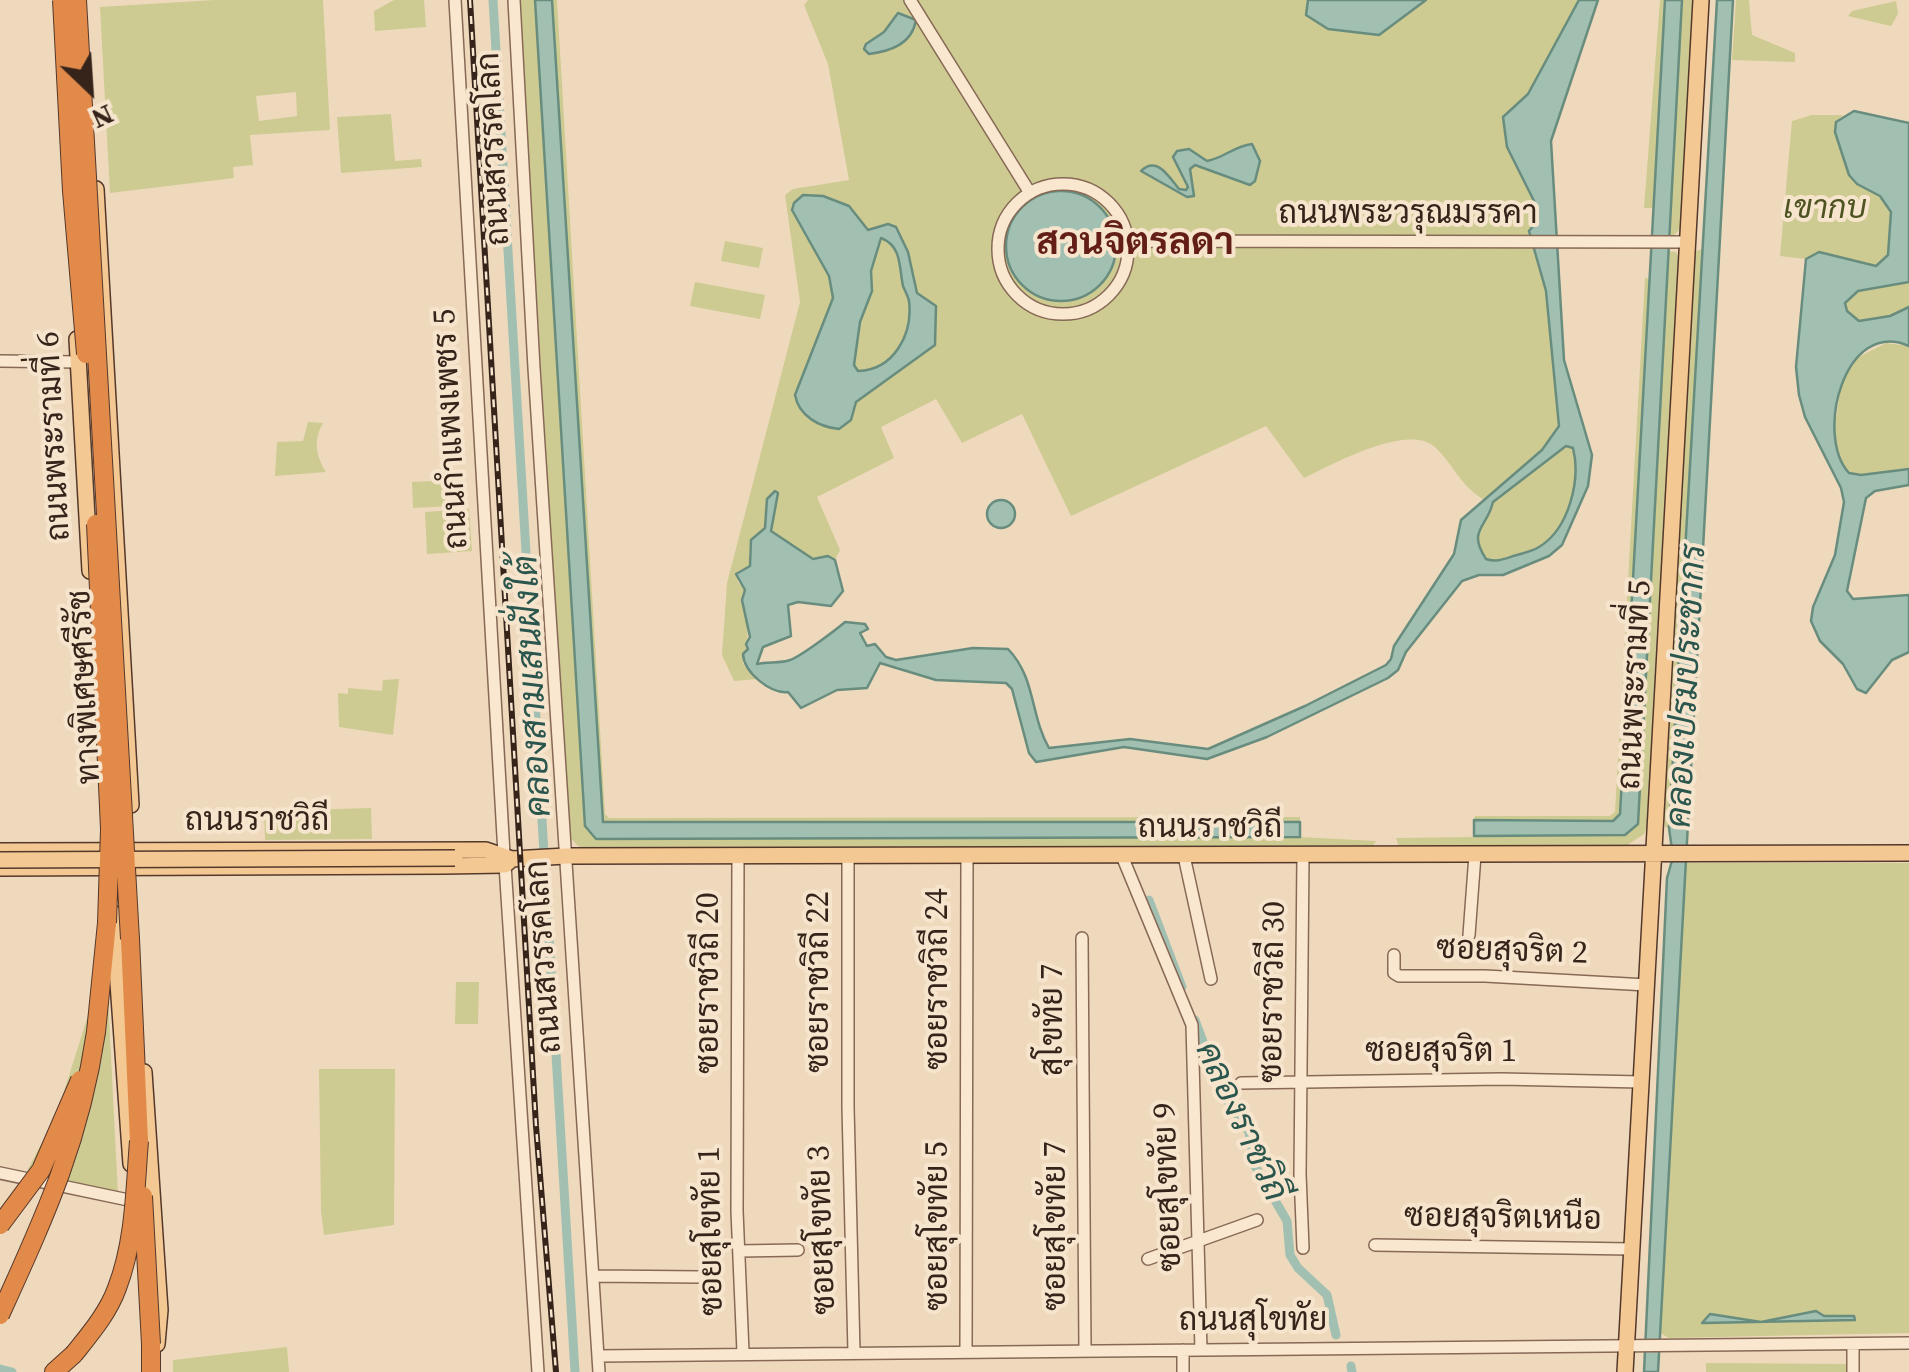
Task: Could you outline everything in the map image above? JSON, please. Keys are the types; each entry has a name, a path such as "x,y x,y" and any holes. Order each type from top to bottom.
{"highway":[{"name":"ทางพิเศษศรีรัช","path":"59,0 90,412 110,829 107,923 96,1032"},
{"name":"ทางพิเศษศรีรัช","path":"81,0 139,1141 155,1372"},
{"path":"0,1226 41,1170 65,1118 96,1032"},
{"path":"0,1315 70,1152 82,1115 96,1032"},
{"path":"54,1372 98,1324 116,1291 131,1240 139,1141"}],"main road":[{"name":"ถนนพระรามที่ 6","path":"59,0 108,868 126,1056 133,1201 144,1308 157,1346"},
{"name":"ถนนพระรามที่ 6","path":"81,0 120,579 160,1310 155,1372"},
{"name":"ถนนพระรามที่ 5","path":"1625,1372 1654,856 1680,243 1701,0"},
{"path":"62,104 90,102"},
{"path":"90,580 120,579"},
{"path":"100,730 122,638"},
{"path":"171,850 166,857 172,868"},
{"name":"ถนนราชวิถี","path":"0,851 171,850 504,858 1909,854"},
{"path":"0,860 504,858"},
{"name":"ถนนราชวิถี","path":"0,868 133,869 504,858"}],"street":[{"name":"ถนนกำแพงเพชร 5","path":"454,0 538,1372"},
{"name":"ถนนสวรรคโลก","path":"514,0 562,857 598,1372"},
{"path":"910,0 1030,193"},
{"path":"1062,184 1095,192 1120,215 1128,241 1128,258 1121,279 1097,304 1065,314 1032,306 1007,282 998,250 1006,217 1030,193 1062,184"},
{"name":"ถนนพระวรุณมรรคา","path":"1128,241 1680,243"},
{"path":"0,361 78,362"},
{"path":"1469,936 1475,855"},
{"name":"ซอยราชวิถี 20","path":"738,856 738,1109"},
{"name":"ซอยราชวิถี 22","path":"848,856 848,1108"},
{"name":"ซอยราชวิถี 24","path":"966,1102 967,856"},
{"name":"ซอยสุโขทัย 9","path":"1122,856 1192,1026 1201,1350"},
{"path":"1184,856 1211,978"},
{"name":"ซอยราชวิถี 30","path":"1302,1248 1304,856"},
{"name":"สุโขทัย 7","path":"1082,938 1083,1101"},
{"name":"ซอยสุจริต 2","path":"1394,954 1394,974 1399,976 1485,976 1647,986"},
{"name":"ซอยสุจริต 1","path":"1241,1083 1641,1082"},
{"name":"ซอยสุโขทัย 7","path":"1083,1101 1085,1350"},
{"name":"ซอยสุโขทัย 5","path":"966,1102 966,1351"},
{"name":"ซอยสุโขทัย 3","path":"848,1108 854,1352"},
{"name":"ซอยสุโขทัย 1","path":"738,1109 743,1352"},
{"path":"0,1173 133,1201"},
{"path":"1148,1260 1257,1220"},
{"name":"ซอยสุจริตเหนือ","path":"1375,1245 1631,1249"},
{"path":"739,1251 798,1250"},
{"path":"592,1276 702,1277"},
{"name":"ถนนสุโขทัย","path":"598,1356 1909,1342"},
{"path":"1853,1344 1853,1372"},
{"path":"1183,1350 1183,1372"}],"green space":[{"path":"214,0 323,0 330,130 250,135 253,165 233,167 234,178 110,193 100,7","holes":["296,92 297,116 259,121 256,96"]},
{"path":"394,0 424,0 426,27 375,31 374,11"},
{"path":"519,0 535,0 585,826 595,839 1300,837 1376,841 1372,847 586,850 578,846 569,836"},
{"path":"552,0 557,0 605,814 609,818 1300,817 1300,822 603,823"},
{"path":"808,0 1308,0 1306,16 1379,35 1426,0 1579,0 1528,94 1503,117 1507,147 1538,209 1538,220 1529,231 1546,291 1560,423 1552,439 1484,500 1468,488 1436,448 1408,439 1370,448 1304,478 1266,426 1071,516 1022,414 962,443 936,399 881,427 894,458 817,497 840,550 835,560 828,556 813,559 770,531 778,493 767,499 765,528 749,552 750,566 738,571 738,582 745,590 748,635 743,664 757,679 734,681 722,655 727,583 800,302 785,195 793,189 849,180 828,64 804,5"},
{"path":"1660,0 1665,0 1654,208 1644,208"},
{"path":"1682,0 1694,0 1681,228 1669,235"},
{"path":"1736,0 1749,0 1752,35 1795,53 1795,62 1732,60"},
{"path":"1896,1 1898,14 1891,26 1848,16 1852,11"},
{"path":"391,114 395,161 421,159 422,167 341,173 337,117"},
{"name":"เขากบ","path":"1812,115 1843,115 1836,122 1849,175 1880,196 1891,213 1888,255 1876,266 1819,252 1806,259 1780,256 1792,121"},
{"path":"725,241 763,248 759,268 721,261"},
{"path":"1704,248 1669,828 1665,827 1664,815 1693,258 1694,252"},
{"path":"1668,251 1676,252 1679,258 1648,825 1644,834 1626,846 1399,847 1396,838 1625,835 1638,824"},
{"path":"1645,278 1650,279 1620,814 1614,821 1474,820 1475,816 1610,816 1615,812"},
{"path":"695,282 765,295 760,319 690,306"},
{"path":"1909,282 1909,307 1890,316 1859,321 1847,311 1845,303 1850,294"},
{"path":"1886,343 1909,346 1909,469 1849,473 1835,452 1833,436 1843,375 1853,360"},
{"path":"308,422 323,423 317,448 326,472 275,476 277,442 303,441"},
{"path":"1566,446 1573,448 1574,489 1558,528 1534,550 1501,560 1486,559 1478,535 1493,502"},
{"path":"452,480 453,506 413,508 412,482"},
{"path":"469,509 472,551 427,554 425,512"},
{"path":"399,679 393,735 339,727 338,693 348,694 348,688 382,691 383,680"},
{"path":"371,808 372,839 265,840 264,811"},
{"path":"1685,863 1909,863 1909,1333 1669,1338 1660,1333"},
{"path":"456,982 479,982 478,1024 455,1024"},
{"path":"94,996 108,996 118,1195 27,1171 57,1114"},
{"path":"319,1069 395,1069 394,1225 324,1235"},
{"path":"287,1347 289,1372 173,1372 173,1360"},
{"path":"1706,1363 1849,1364 1849,1372 1706,1372"}],"water":[{"path":"535,0 552,0 603,822 1300,822 1300,837 596,839 585,826"},
{"path":"1308,0 1426,0 1379,35 1328,29 1306,15"},
{"path":"1579,0 1598,0 1551,141 1564,360 1592,455 1588,486 1562,545 1549,556 1503,575 1479,575 1462,581 1406,652 1398,670 1388,678 1267,737 1207,759 1124,747 1036,762 1029,753 1012,689 1006,683 936,680 880,663 867,688 837,690 801,708 788,692 767,686 753,675 743,654 750,637 742,600 745,590 736,574 750,566 751,540 765,528 767,499 775,491 778,493 771,531 813,559 828,556 835,560 843,591 831,606 798,602 788,605 791,636 763,647 757,664 795,658 845,622 865,624 868,629 860,633 867,646 875,644 886,657 896,660 973,648 1008,649 1024,672 1049,748 1130,739 1208,749 1386,665 1394,646 1454,554 1461,520 1542,450 1559,426 1546,291 1529,231 1538,220 1538,209 1507,147 1503,117 1528,94","holes":["1566,446 1573,448 1574,489 1558,528 1534,550 1501,560 1486,559 1478,535 1493,502"]},
{"path":"1665,0 1682,0 1638,824 1625,835 1474,836 1474,820 1613,821 1620,814"},
{"name":"คลองเปรมประชากร","path":"1717,0 1733,0 1658,1372 1644,1372 1667,878 1673,857 1669,828"},
{"path":"898,13 916,20 910,35 892,48 869,54 864,49 866,44 884,32"},
{"path":"1854,111 1909,123 1909,282 1858,291 1845,303 1847,311 1859,321 1890,316 1909,307 1909,346 1887,342 1868,348 1853,363 1836,408 1839,455 1849,473 1909,469 1909,485 1875,491 1866,498 1847,591 1853,599 1909,595 1909,652 1892,660 1866,693 1857,689 1843,664 1820,641 1811,621 1835,555 1844,502 1841,488 1805,417 1796,367 1806,259 1819,252 1876,266 1888,255 1891,212 1880,196 1849,175 1835,132 1836,122"},
{"path":"1252,144 1260,161 1255,181 1250,185 1195,165 1190,169 1194,196 1187,197 1141,171 1157,166 1179,189 1186,190 1173,157 1177,151 1189,149 1207,161"},
{"path":"1061,191 1082,195 1100,207 1112,225 1116,246 1112,267 1100,285 1082,297 1061,301 1040,297 1022,285 1010,267 1006,246 1010,225 1022,207 1040,195"},
{"path":"803,195 823,196 849,206 868,230 888,224 896,227 908,252 917,293 936,306 935,345 856,402 851,420 839,429 811,419 795,395 833,298 829,276 792,210","holes":["881,238 898,258 909,301 908,326 891,357 871,369 858,371 854,365 860,322 872,291 871,271"]},
{"path":"1001,500 1011,504 1015,514 1011,524 1001,528 991,524 987,514 991,504"},
{"path":"1816,1311 1824,1316 1854,1316 1855,1320 1762,1322"},
{"path":"1710,1314 1760,1322 1702,1323"}],"waterway":[{"name":"คลองสามเสนฝั่งใต้","path":"493,0 575,1372"},
{"name":"คลองราชวิถี","path":"1149,900 1182,987"},
{"name":"คลองราชวิถี","path":"1195,1020 1222,1093 1249,1132 1255,1166 1287,1221 1290,1255 1327,1295 1336,1335"},
{"name":"คลองราชวิถี","path":"1351,1366 1352,1372"},
{"path":"0,1369 12,1372"}],"railway":[{"path":"470,0 536,1126 556,1372"}],"district":[{"name":"สวนจิตรลดา","path":"1135,244"}]}
